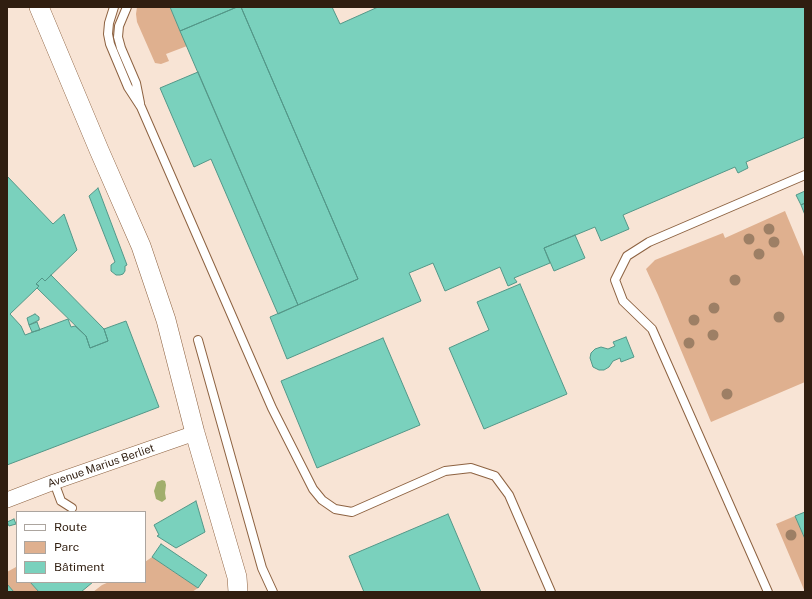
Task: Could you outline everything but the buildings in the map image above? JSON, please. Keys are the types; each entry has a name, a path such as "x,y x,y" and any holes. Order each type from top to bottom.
{"street":[{"path":"40,7 99,150 142,246 166,320 195,433 237,577 238,592"},
{"name":"Avenue Marius Berliet","path":"7,500 195,433"}],"lane":[{"path":"114,7 109,23 108,34 110,44 128,87 141,107 272,408 313,489 322,500 334,509 352,512 445,471 471,468 495,476 509,495 551,592"},
{"path":"127,7 119,26 118,37 136,84 141,107"},
{"path":"768,592 652,329 623,301 615,280 627,256 649,242 805,175"},
{"path":"198,340 262,568 273,592"},
{"path":"54,482 61,501 72,508"}],"green space":[{"path":"137,7 170,7 187,46 166,54 169,61 161,64 155,63 137,22"},
{"path":"785,211 805,259 805,382 711,422 646,269 655,260 723,233 725,238"},
{"path":"795,516 805,539 805,592 776,524"},
{"path":"152,557 198,588 192,592 93,592 107,583 146,583 146,561"},
{"path":"16,567 16,583 31,583 39,592 14,592 7,584 7,572"}],"shaded area":[{"path":"162,480 165,481 166,485 166,499 162,502 156,499 154,491 157,482"}]}
